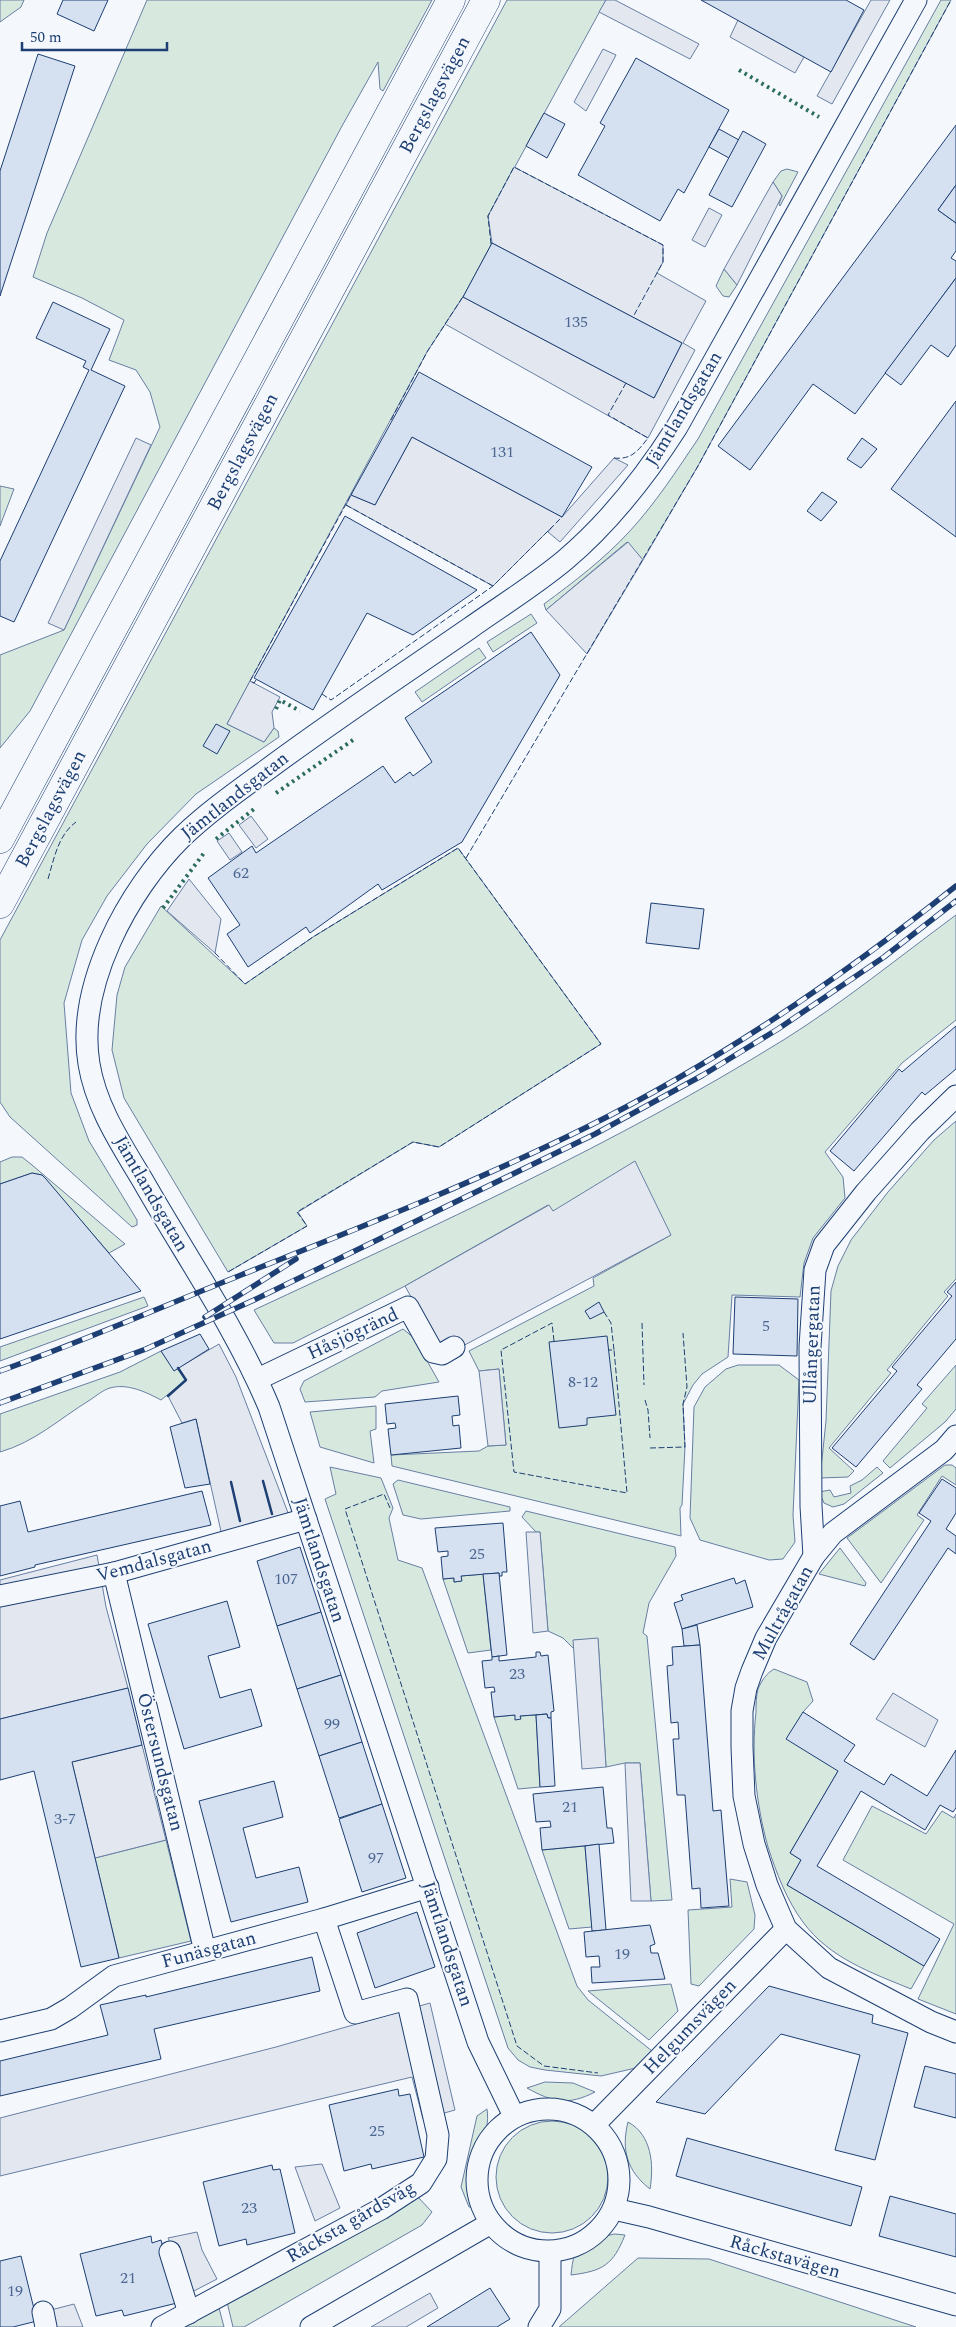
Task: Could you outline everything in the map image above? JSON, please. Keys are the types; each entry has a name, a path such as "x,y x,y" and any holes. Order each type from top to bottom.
{"main road":[{"name":"Bergslagsvägen","path":"0,839 451,0"},
{"name":"Bergslagsvägen","path":"0,904 486,0"}],"street":[{"name":"Jämtlandsgatan","path":"514,2116 478,2042 272,1416 258,1379 103,1111 89,1063 87,1017 100,967 121,919 149,875 179,840 207,814 287,755 564,561 609,520 656,460 677,427 916,0"},
{"name":"Ullångergatan","path":"814,1556 810,1506 810,1347 816,1270 824,1246 866,1192 920,1131 956,1096"},
{"name":"Håsjögränd","path":"258,1379 408,1308 433,1352 442,1354 454,1348"},
{"name":"Multrågatan","path":"952,1448 833,1533 814,1556 766,1638 746,1688 742,1711 742,1748 744,1796 754,1844 767,1885 786,1929 829,1968 932,2022 956,2032"},
{"name":"Vemdalsgatan","path":"0,1596 114,1573 306,1519"},
{"name":"Östersundsgatan","path":"114,1573 206,1951"},
{"name":"Funäsgatan","path":"0,2031 51,2019 70,2008 114,1976 324,1919 428,1887"},
{"name":"Råcksta gårdsväg","path":"162,2327 381,2209 421,2183 436,2160 438,2135 407,1999 356,2013 324,1919"},
{"name":"Helgumsvägen","path":"594,2125 786,1929"},
{"path":"546,2108 566,2110 594,2125 609,2141 619,2164 620,2185 614,2209 602,2227 587,2240 570,2248 550,2252 527,2248 508,2239 491,2222 478,2195 477,2170 483,2150 498,2129 514,2116 546,2108"},
{"name":"Råckstavägen","path":"614,2209 956,2305"},
{"path":"311,2327 491,2222"},
{"path":"170,2252 190,2313"},
{"path":"538,2327 550,2309 550,2252"}],"shaded area":[{"path":"0,0 24,0 21,7 0,22"},
{"path":"147,0 432,0 383,91 380,89 378,62 30,711 0,748 0,655 64,630 160,427 150,392 136,370 109,360 124,320 82,298 33,277 47,233"},
{"path":"507,0 606,0 488,216 492,243 463,297 427,352 227,724 264,742 274,728 278,731 279,737 196,794 147,844 107,896 82,940 64,1003 71,1093 89,1141 137,1220 137,1225 132,1227 10,1117 0,1102 0,940"},
{"path":"606,0 615,0 699,44 690,59 599,12"},
{"path":"871,0 890,0 832,104 817,96"},
{"path":"941,0 951,0 698,466 643,560 627,542 546,610 544,604 599,561 639,521 698,439"},
{"path":"738,20 804,57 795,73 730,37"},
{"path":"603,49 616,55 586,111 574,102"},
{"path":"514,167 663,245 663,262 657,273 706,301 683,343 695,350 648,438 445,324 463,297 654,398 682,343 492,243 488,216"},
{"path":"787,169 798,172 780,206 782,196 773,182 781,171"},
{"path":"773,182 782,196 737,285 724,269"},
{"path":"709,208 722,215 705,247 692,240"},
{"path":"724,269 737,285 729,297 723,296 716,286"},
{"path":"412,437 562,517 614,458 628,465 560,542 548,532 553,526 493,586 346,505 351,495 375,505"},
{"path":"136,438 151,445 64,630 48,623"},
{"path":"0,486 14,489 0,526"},
{"path":"628,542 643,560 587,654 546,610"},
{"path":"531,614 537,623 493,652 487,642"},
{"path":"479,648 486,658 422,702 415,692"},
{"path":"250,681 280,697 272,712 274,728 264,742 227,724"},
{"path":"251,816 268,839 256,848 239,825"},
{"path":"229,833 242,852 230,860 217,841"},
{"path":"458,848 601,1044 439,1147 413,1142 298,1212 307,1226 228,1272 124,1098 112,1050 117,995 125,967 161,906 245,984 313,937"},
{"path":"189,879 221,919 215,953 167,911"},
{"path":"956,915 956,1020 902,1063 825,1152 843,1177 845,1198 813,1238 804,1263 800,1297 732,1295 728,1357 702,1374 693,1385 683,1404 685,1447 682,1505 680,1508 681,1536 392,1466 391,1455 479,1451 488,1446 506,1445 499,1369 479,1371 469,1351 594,1286 593,1278 671,1235 552,1211 548,1205 405,1286 293,1343 274,1343 254,1310 457,1215 656,1114 785,1039 829,1010"},
{"path":"956,1121 956,1279 944,1292 948,1296 887,1370 891,1373 829,1448 854,1471 848,1477 820,1478 826,1421 831,1291 838,1266 851,1240 888,1192 934,1140"},
{"path":"12,1157 22,1157 125,1244 109,1253 42,1175 32,1173 0,1184 0,1162"},
{"path":"635,1161 671,1235 444,1356 405,1286 549,1205 553,1211"},
{"path":"144,1297 148,1306 0,1361 0,1347"},
{"path":"403,1329 414,1338 439,1382 382,1391 375,1397 305,1402 300,1389 304,1381"},
{"path":"219,1344 236,1377 290,1518 222,1536 196,1419 182,1423 168,1396 186,1380 178,1368"},
{"path":"161,1351 174,1370 178,1368 186,1380 161,1400 130,1387 110,1388 36,1436 13,1448 0,1452 0,1414 120,1372"},
{"path":"738,1365 779,1365 799,1380 793,1515 795,1542 783,1559 769,1560 700,1540 690,1518 694,1407 705,1387 726,1369"},
{"path":"956,1365 956,1409 945,1422 890,1468 883,1461 927,1408 922,1404"},
{"path":"499,1369 506,1445 488,1446 479,1371"},
{"path":"376,1406 376,1429 370,1431 374,1463 320,1447 310,1412"},
{"path":"945,1465 952,1465 956,1468 956,1485 942,1476 917,1515 924,1520 881,1583 847,1538"},
{"path":"330,1467 381,1478 393,1508 389,1518 398,1560 422,1568 577,1986 588,2000 652,2051 640,2067 601,2076 545,2070 530,2067 518,2060 508,2048 325,1499 336,1494"},
{"path":"877,1467 883,1473 844,1504 833,1507 824,1503 819,1492 830,1490 834,1497 851,1493 850,1486 862,1480"},
{"path":"398,1480 510,1507 510,1511 421,1519 403,1515 393,1484"},
{"path":"526,1511 675,1547 676,1556 649,1603 643,1633 647,1636 672,1900 651,1901 640,1763 625,1763 606,1767 598,1639 574,1640 574,1649 563,1638 548,1631 540,1532 536,1532 522,1517"},
{"path":"526,1532 540,1532 548,1631 533,1633"},
{"path":"840,1548 866,1583 865,1586 819,1574"},
{"path":"97,1555 106,1607 128,1688 0,1719 0,1580"},
{"path":"483,1574 491,1650 468,1653 443,1579 454,1578 454,1582 461,1581 461,1576"},
{"path":"598,1638 606,1767 582,1769 573,1640"},
{"path":"774,1669 807,1682 813,1701 803,1712 838,1771 790,1853 801,1860 787,1885 924,1966 911,1989 852,1963 825,1945 803,1922 782,1886 771,1857 760,1814 754,1763 757,1692 764,1678"},
{"path":"893,1693 938,1720 925,1747 876,1719"},
{"path":"515,1715 520,1719 520,1716 536,1715 540,1787 518,1789 494,1717"},
{"path":"142,1745 166,1840 95,1858 72,1762"},
{"path":"625,1763 640,1763 651,1901 631,1901"},
{"path":"872,1806 926,1834 942,1811 954,1818 956,1814 956,2014 918,1999 954,1924 843,1860"},
{"path":"166,1840 191,1941 119,1958 95,1858"},
{"path":"585,1846 592,1927 569,1929 542,1850"},
{"path":"730,1879 747,1882 755,1915 754,1929 699,1986 691,1984 688,1910 732,1907"},
{"path":"671,1984 678,2011 649,2040 588,1991"},
{"path":"430,2003 455,2110 423,2119 412,2077 0,2176 0,2118 276,2047"},
{"path":"545,2082 573,2083 595,2092 568,2101 552,2099 527,2088"},
{"path":"487,2109 487,2127 474,2164 474,2198 471,2207 469,2207 461,2187 477,2116"},
{"path":"552,2121 563,2122 573,2126 591,2138 603,2156 607,2166 607,2188 603,2198 591,2216 573,2228 563,2232 552,2233 541,2232 531,2228 513,2216 501,2198 497,2188 496,2177 497,2166 501,2156 513,2138 531,2126 541,2122"},
{"path":"628,2122 642,2135 650,2151 652,2170 650,2189 636,2175 628,2159 625,2142"},
{"path":"322,2164 340,2208 315,2221 295,2167"},
{"path":"417,2196 432,2212 422,2225 244,2327 233,2327 227,2302 337,2245"},
{"path":"197,2232 202,2250 217,2279 192,2292 168,2238"},
{"path":"615,2234 625,2235 616,2253 606,2265 591,2271 571,2275 575,2255 582,2248 606,2236"},
{"path":"638,2258 709,2259 916,2327 559,2327"},
{"path":"430,2293 438,2308 406,2327 371,2327"},
{"path":"74,2304 83,2327 51,2327 47,2311"},
{"path":"219,2308 224,2327 181,2327"}],"building":[{"path":"63,0 108,0 94,31 57,14"},
{"path":"701,0 846,0 864,10 831,72"},
{"path":"38,54 75,66 0,296 0,171"},
{"path":"636,58 729,110 684,193 678,189 660,221 578,175 605,126 600,123"},
{"path":"544,113 565,124 547,158 526,146"},
{"path":"956,125 956,185 938,210 956,223 956,251 951,258 956,261 956,278 855,414 813,384 750,470 718,446"},
{"path":"719,129 739,140 729,158 709,147"},
{"path":"743,131 766,144 732,207 709,195"},
{"path":"956,185 956,223 938,210"},
{"path":"492,243 682,343 654,398 463,297"},
{"path":"956,278 956,345 948,357 931,345 901,385 885,373"},
{"path":"53,302 110,329 91,370 125,386 14,622 0,616 0,561 89,370 83,367 86,361 36,338"},
{"path":"419,372 592,467 562,517 412,437 375,505 351,495"},
{"path":"956,401 956,537 891,489"},
{"path":"862,438 877,449 861,468 847,459"},
{"path":"822,492 837,502 821,521 807,511"},
{"path":"345,516 477,590 413,635 367,613 313,710 254,678"},
{"path":"531,632 560,675 462,842 382,890 378,884 310,933 306,927 248,967 227,934 240,925 208,878 252,846 256,853 383,766 395,783 410,772 413,776 432,762 405,718"},
{"path":"216,724 230,731 217,754 203,746"},
{"path":"651,903 704,909 699,949 646,943"},
{"path":"956,1026 956,1069 925,1095 922,1092 854,1171 830,1151 899,1069 902,1072"},
{"path":"32,1173 42,1175 46,1179 141,1291 0,1339 0,1184"},
{"path":"956,1282 956,1339 917,1385 922,1389 856,1467 832,1448 897,1371 892,1367 952,1296 947,1292"},
{"path":"735,1297 798,1299 797,1356 733,1354"},
{"path":"599,1302 604,1312 590,1319 585,1311"},
{"path":"200,1334 209,1349 174,1371 161,1351"},
{"path":"607,1336 616,1415 587,1418 587,1425 559,1428 549,1342"},
{"path":"458,1396 460,1415 452,1416 453,1426 459,1425 461,1448 391,1455 388,1429 396,1428 395,1423 387,1424 385,1404"},
{"path":"196,1419 210,1484 185,1488 170,1427"},
{"path":"942,1479 956,1488 956,1513 946,1529 956,1536 956,1554 948,1548 874,1660 850,1644 931,1521 919,1513"},
{"path":"202,1491 211,1525 35,1565 35,1567 0,1576 0,1506 20,1501 28,1532"},
{"path":"503,1523 507,1572 502,1572 502,1576 499,1576 499,1573 461,1576 462,1581 454,1582 454,1578 443,1579 441,1557 448,1556 448,1551 438,1552 435,1528"},
{"path":"300,1547 321,1612 277,1626 257,1561"},
{"path":"499,1573 507,1655 492,1657 483,1574"},
{"path":"734,1578 736,1584 745,1580 753,1607 682,1629 674,1603 683,1600 681,1595"},
{"path":"227,1601 240,1647 208,1656 220,1698 251,1689 262,1726 184,1749 148,1624"},
{"path":"321,1612 341,1675 297,1689 277,1626"},
{"path":"697,1625 700,1645 684,1646 682,1629"},
{"path":"700,1645 713,1811 721,1810 729,1906 701,1908 700,1888 692,1889 685,1795 677,1795 673,1739 679,1739 678,1722 671,1723 667,1666 673,1665 672,1647"},
{"path":"536,1652 540,1652 541,1656 548,1655 554,1711 551,1712 551,1718 548,1718 547,1714 520,1716 521,1719 515,1720 515,1715 494,1717 491,1692 495,1692 494,1687 485,1688 482,1661 492,1660 492,1657 499,1656 499,1661 536,1657"},
{"path":"341,1675 362,1742 319,1756 297,1689"},
{"path":"128,1688 142,1745 72,1762 119,1958 81,1967 34,1771 0,1780 0,1719"},
{"path":"803,1712 855,1745 844,1761 884,1785 891,1774 927,1796 956,1750 956,1808 953,1812 940,1805 925,1830 861,1791 817,1866 940,1939 924,1966 787,1885 801,1860 790,1853 838,1771 786,1739"},
{"path":"547,1714 548,1718 551,1718 555,1786 540,1787 536,1715"},
{"path":"362,1742 382,1804 339,1818 319,1756"},
{"path":"274,1781 283,1817 243,1828 256,1878 299,1867 308,1902 231,1922 199,1801"},
{"path":"603,1787 607,1828 612,1828 614,1843 542,1850 540,1828 551,1827 550,1821 536,1822 533,1794"},
{"path":"382,1804 406,1878 362,1892 339,1819"},
{"path":"599,1844 606,1930 592,1931 585,1846"},
{"path":"417,1912 435,1967 375,1988 357,1933"},
{"path":"650,1925 655,1944 650,1946 651,1953 658,1953 665,1979 592,1983 591,1967 600,1967 599,1956 586,1957 584,1932"},
{"path":"312,1957 320,1991 154,2029 161,2059 0,2096 0,2061 108,2035 100,2005 146,1995 146,1997"},
{"path":"769,1986 873,2015 872,2023 908,2033 875,2160 835,2150 860,2055 781,2034 705,2114 656,2102"},
{"path":"925,2066 956,2074 956,2118 914,2107"},
{"path":"398,2089 399,2096 410,2094 424,2157 372,2169 371,2164 344,2171 329,2105"},
{"path":"687,2138 862,2187 851,2226 676,2176"},
{"path":"272,2165 273,2170 280,2169 295,2233 247,2245 246,2239 219,2246 203,2182"},
{"path":"890,2196 956,2214 956,2257 879,2236"},
{"path":"151,2236 152,2243 161,2240 177,2303 124,2316 122,2310 96,2316 80,2254"},
{"path":"21,2256 37,2321 13,2327 0,2327 0,2261"},
{"path":"490,2288 510,2319 497,2327 427,2327"}],"railway":[{"path":"0,1371 417,1204 589,1126 686,1074 779,1016 869,953 956,886"},
{"path":"0,1403 146,1349 254,1300 595,1134 703,1075 778,1029 884,957 956,901"},
{"path":"205,1317 296,1259"}],"hedge":[{"path":"739,70 819,117"},
{"path":"276,709 280,700 300,711"},
{"path":"276,793 353,740"},
{"path":"216,839 254,809"},
{"path":"163,908 204,853"}],"fence":[{"path":"466,858 698,466 951,0"},
{"path":"491,244 488,216 514,167 663,245 663,262 633,317"},
{"path":"391,420 427,352 464,295"},
{"path":"614,458 625,458 634,454 648,438 608,415 626,383"},
{"path":"256,680 254,683 250,681 352,493"},
{"path":"346,505 493,586"},
{"path":"322,694 331,700 493,586 562,517"},
{"path":"48,879 61,840 76,822"},
{"path":"215,953 245,984 313,937 458,848 601,1044 439,1147 413,1142 297,1212 307,1226 228,1272"},
{"path":"604,1312 611,1323 614,1350"},
{"path":"554,1341 552,1323 501,1350 514,1472 627,1493 614,1350 609,1350"},
{"path":"642,1323 644,1385"},
{"path":"650,1448 685,1447 683,1404 687,1387 683,1333"},
{"path":"645,1400 648,1410 650,1438"},
{"path":"390,1508 384,1494 345,1509 517,2046 544,2066 598,2073"}],"wall":[{"path":"168,1396 186,1380 178,1368"},
{"path":"263,1481 272,1514"},
{"path":"231,1482 240,1521"}]}
